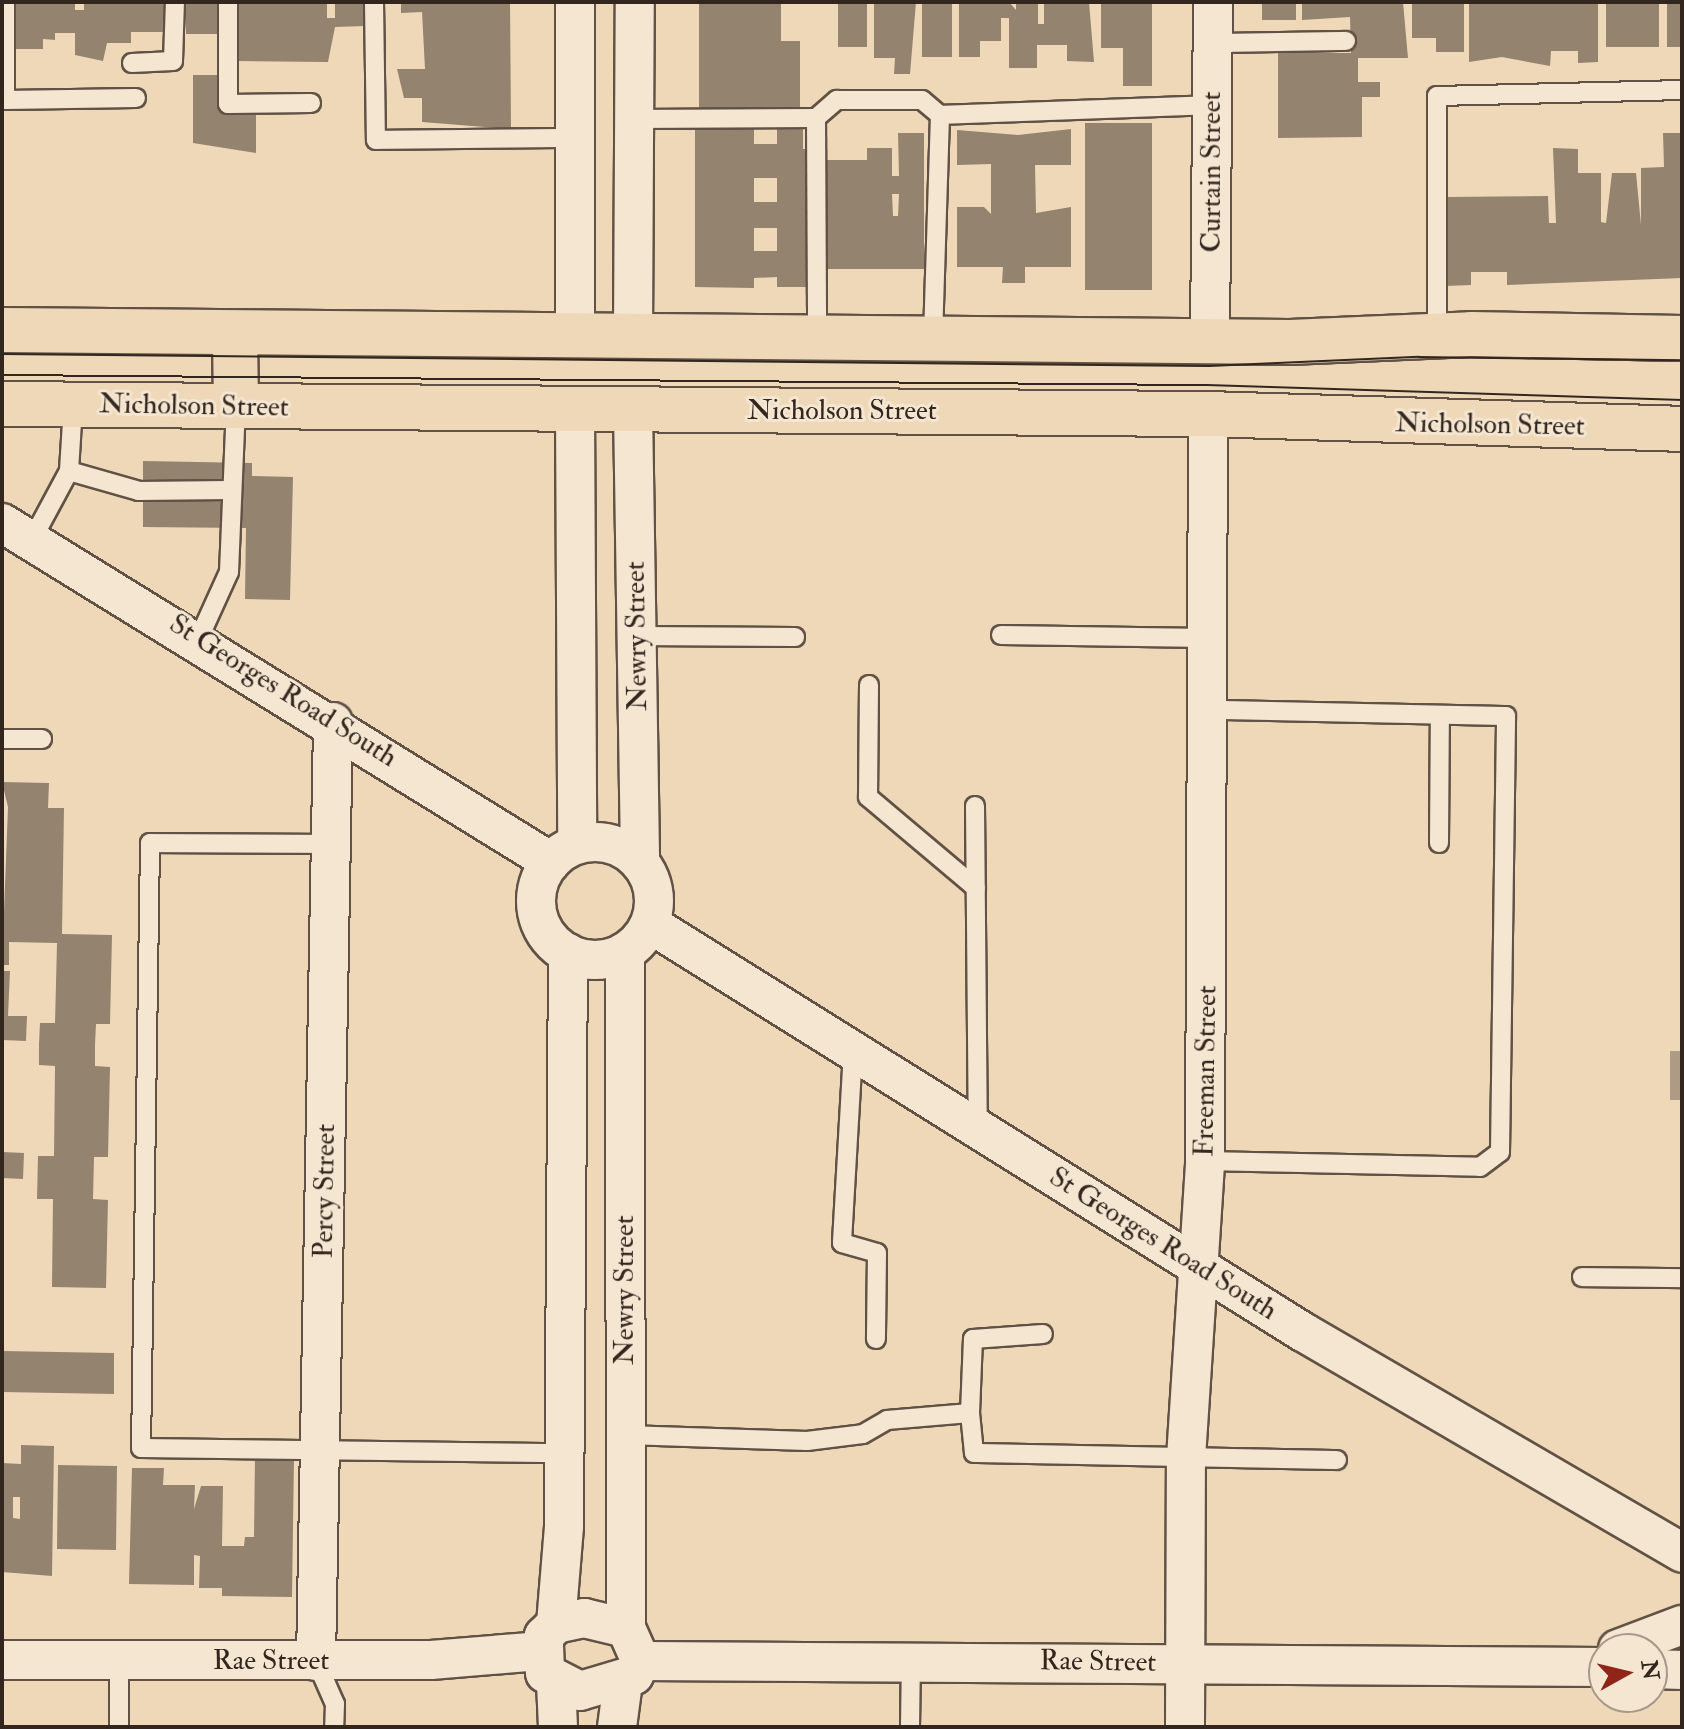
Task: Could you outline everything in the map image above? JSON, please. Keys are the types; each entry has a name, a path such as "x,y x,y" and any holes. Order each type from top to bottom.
{"main road":[{"path":"2,330 1210,341 1437,335 1682,338"},
{"path":"235,334 236,406"},
{"name":"Nicholson Street","path":"2,404 1208,414 1682,429"}],"street":[{"path":"575,2 575,336"},
{"path":"633,337 635,2"},
{"name":"Curtain Street","path":"1210,341 1213,2"},
{"path":"564,853 611,844 640,862 654,892 650,924 625,952 586,959 568,953 537,912 564,853 575,408"},
{"name":"Newry Street","path":"633,409 640,862"},
{"name":"Freeman Street","path":"1185,1727 1186,1458 1201,1268 1205,1161 1208,414"},
{"name":"St Georges Road South","path":"13,520 333,722 564,853"},
{"name":"Percy Street","path":"316,1661 333,722"},
{"name":"St Georges Road South","path":"650,924 1201,1268 1682,1553"},
{"name":"Newry Street","path":"617,1727 630,1657 625,1435 625,952"},
{"path":"558,1727 551,1653 564,1453 568,953"},
{"path":"602,1618 630,1657 580,1691 551,1653 602,1618"},
{"path":"1661,1633 1682,1625"},
{"name":"Rae Street","path":"2,1660 316,1661 551,1653"},
{"name":"Rae Street","path":"630,1657 1588,1666"},
{"name":"Rae Street","path":"1555,1665 1588,1657"}],"lane":[{"path":"5,2 5,100 136,98"},
{"path":"132,63 173,61 175,2"},
{"path":"228,2 228,104 311,103"},
{"path":"374,2 376,140 575,138"},
{"path":"1213,43 1346,41"},
{"path":"1437,335 1437,96 1682,90"},
{"path":"633,119 816,118 837,100 922,100 940,115 1213,105"},
{"path":"933,339 940,115"},
{"path":"816,118 817,338"},
{"path":"13,520 69,471 73,405"},
{"path":"199,638 224,595 236,406"},
{"path":"69,471 139,491 229,490"},
{"path":"1001,635 1208,638"},
{"path":"637,636 795,637"},
{"path":"869,685 868,797 976,888"},
{"path":"1205,1161 1480,1167 1500,1152 1506,716 1209,710"},
{"path":"1439,843 1440,715"},
{"path":"2,739 42,739"},
{"path":"975,806 978,1130"},
{"path":"331,844 150,843 141,1448 564,1453"},
{"path":"853,1051 842,1243 877,1253 876,1339"},
{"path":"1582,1277 1682,1278"},
{"path":"1043,1334 973,1339 970,1413 974,1453 1337,1460"},
{"path":"625,1435 807,1441 863,1434 887,1420 970,1413"},
{"path":"910,1727 911,1659"},
{"path":"119,1660 119,1727"},
{"path":"316,1661 335,1704 334,1727"}],"shaded area":[{"path":"1670,1051 1682,1051 1682,1100 1670,1100"}],"building":[{"path":"11,2 75,2 75,10 84,10 84,2 170,2 170,32 131,32 131,43 107,43 103,61 75,55 75,33 55,33 55,40 43,39 43,49 11,49"},
{"path":"186,2 222,2 222,34 186,34"},
{"path":"238,2 327,2 327,18 335,18 335,2 365,2 365,26 335,27 328,62 238,61"},
{"path":"401,2 510,2 511,129 422,122 422,98 404,98 397,69 425,69 422,12 401,13"},
{"path":"699,2 781,2 781,41 800,41 800,108 699,108"},
{"path":"838,2 867,2 867,47 838,47"},
{"path":"874,2 916,2 910,74 894,74 895,58 874,58"},
{"path":"922,2 952,2 952,57 922,57"},
{"path":"959,2 1009,2 1016,10 1016,2 1038,2 1038,24 1044,24 1044,2 1089,2 1094,62 1067,61 1067,45 1037,45 1037,68 1009,68 1009,18 1001,18 1001,41 980,41 980,57 959,57"},
{"path":"1101,2 1152,2 1152,86 1123,86 1123,48 1101,48"},
{"path":"1262,2 1296,2 1296,20 1262,20"},
{"path":"1302,2 1403,2 1408,58 1358,58 1358,82 1380,82 1380,97 1362,97 1362,137 1278,138 1278,53 1351,53 1350,17 1302,20"},
{"path":"1412,2 1464,2 1464,52 1436,52 1436,38 1412,38"},
{"path":"1469,2 1598,2 1598,62 1578,63 1578,51 1551,51 1550,66 1502,57 1469,62"},
{"path":"1606,2 1659,2 1659,47 1606,47"},
{"path":"1667,2 1682,2 1682,47 1667,47"},
{"path":"193,75 222,75 222,107 256,108 256,153 193,143"},
{"path":"1085,123 1152,123 1152,290 1085,290"},
{"path":"695,126 754,126 754,144 777,144 777,126 803,126 803,149 810,149 807,287 777,287 777,277 754,278 754,288 695,287","holes":["754,178 777,178 777,202 754,202","754,228 777,228 777,251 754,251"]},
{"path":"1071,129 1071,165 1035,165 1036,213 1071,207 1071,267 1025,267 1025,283 1002,283 1003,267 957,267 957,207 984,207 991,214 991,164 957,165 957,130 1018,135"},
{"path":"898,133 924,133 924,269 827,269 827,160 867,160 867,148 892,148 892,176 899,176","holes":["892,194 899,194 898,216 893,216"]},
{"path":"1663,133 1682,133 1682,278 1507,285 1507,272 1471,272 1471,285 1445,286 1445,197 1548,196 1549,223 1556,223 1553,148 1578,149 1578,173 1601,173 1601,222 1606,223 1612,173 1636,173 1641,225 1641,168 1664,167"},
{"path":"143,461 252,463 252,476 293,477 290,600 245,599 246,528 143,527"},
{"path":"2,782 49,783 48,808 64,808 62,934 112,935 110,1024 96,1024 95,1045 95,1066 110,1067 108,1157 94,1157 93,1199 108,1200 106,1288 52,1287 53,1199 37,1199 38,1156 54,1156 55,1066 39,1065 39,1044 40,1023 55,1023 57,943 9,942 9,965 2,965 8,807"},
{"path":"2,971 10,971 8,1016 27,1016 26,1041 2,1040"},
{"path":"2,1152 24,1153 23,1179 2,1178"},
{"path":"2,1351 114,1353 114,1394 2,1392"},
{"path":"21,1445 54,1446 52,1576 2,1572 2,1463 21,1464","holes":["13,1497 20,1497 20,1519 13,1518"]},
{"path":"255,1456 294,1457 292,1597 222,1596 222,1588 199,1588 200,1556 194,1555 194,1585 129,1584 132,1468 164,1468 163,1485 195,1485 194,1509 201,1486 223,1486 222,1546 244,1546 245,1537 254,1537"},
{"path":"58,1465 117,1466 116,1550 57,1549"}],"tram line":[{"path":"2,354 1209,366 1419,357 1682,360"},
{"path":"2,375 1208,385 1682,400"}]}
